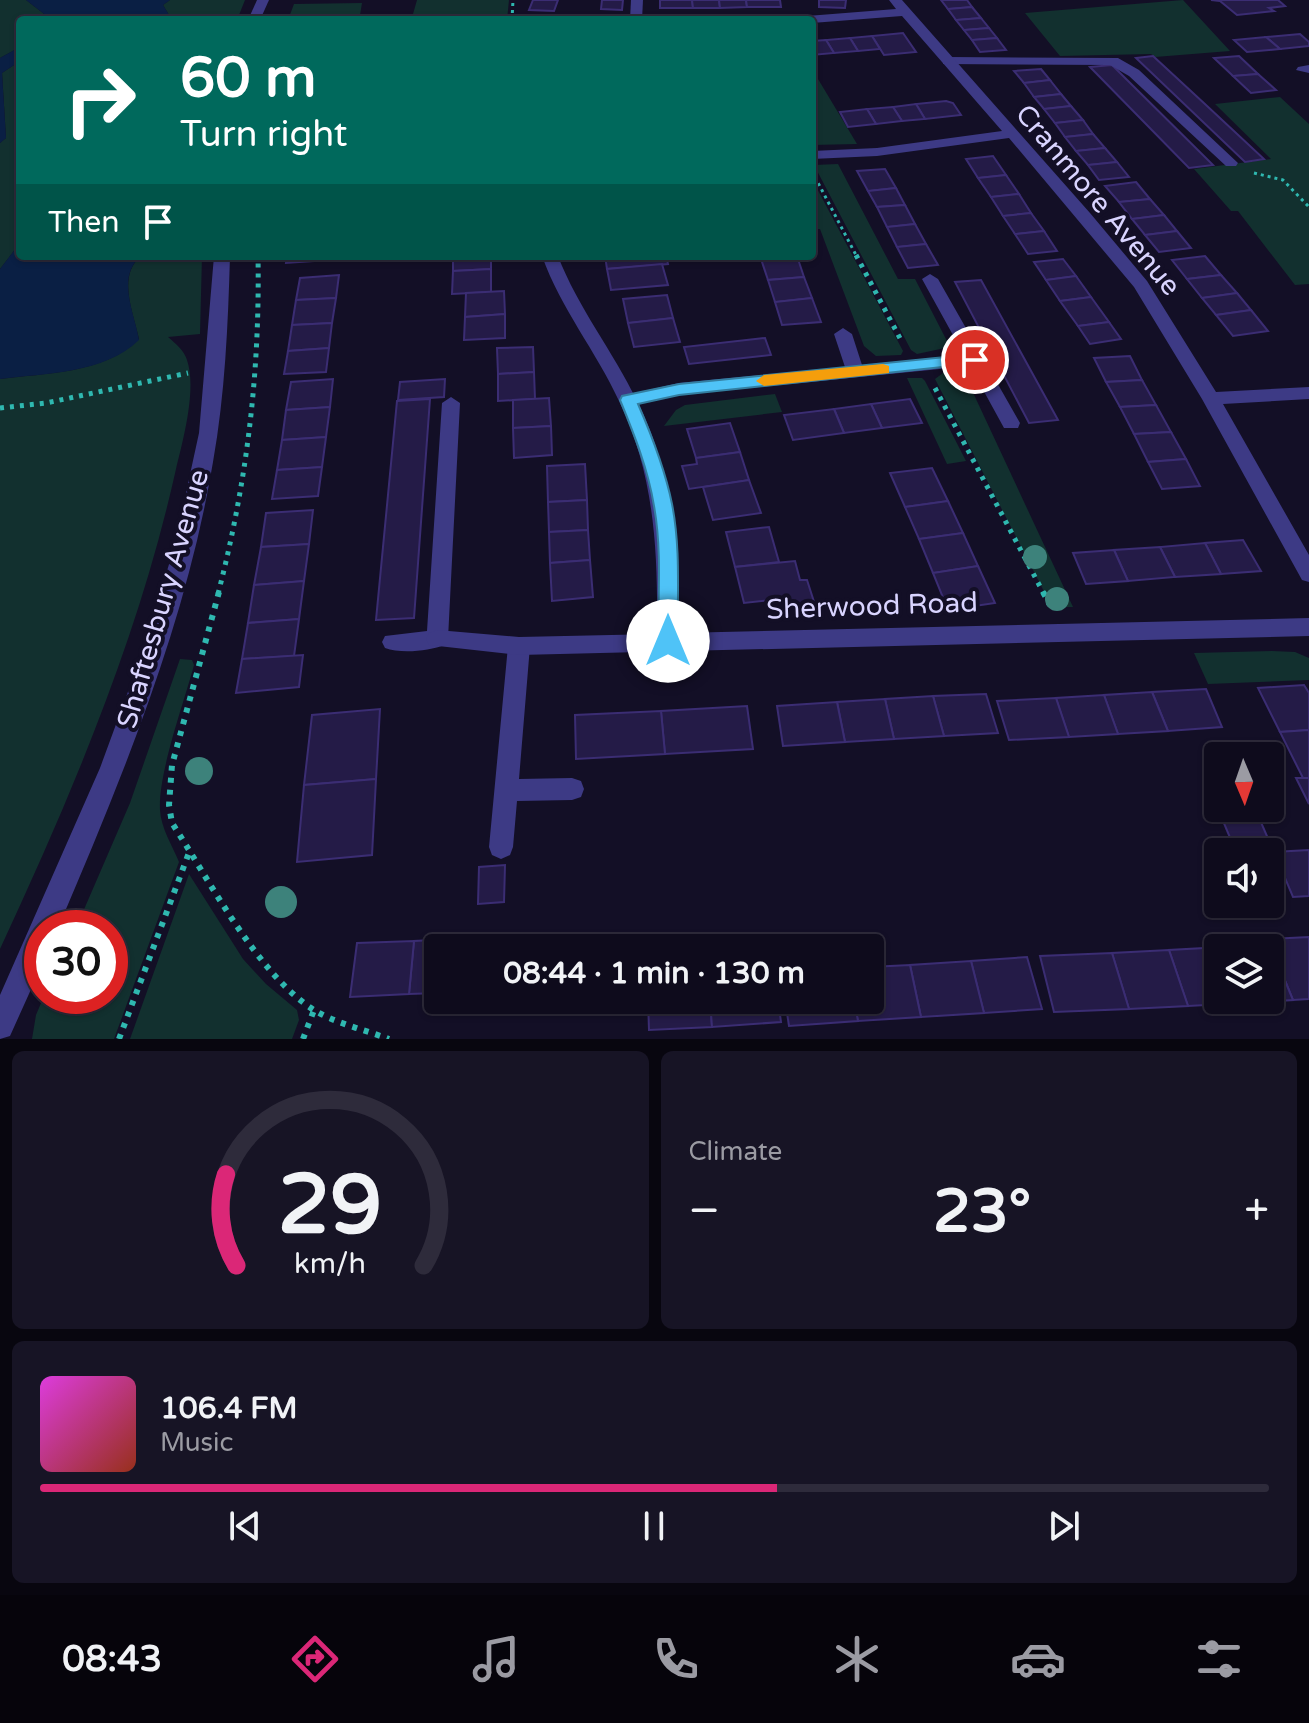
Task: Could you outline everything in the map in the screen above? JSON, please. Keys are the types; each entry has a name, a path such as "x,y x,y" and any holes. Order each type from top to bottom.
{"street":[{"path":"816,19 900,6"},
{"name":"Cranmore Avenue","path":"900,6 1009,134 1085,216 1141,285 1211,399 1309,574"},
{"path":"948,61 1113,61 1134,73 1231,163"},
{"path":"816,155 877,152 1009,134"},
{"name":"Shaftesbury Avenue","path":"53,910 105,787 162,620 198,490 216,367 222,260"},
{"path":"552,260 628,400 647,444 663,503 668,539 668,641"},
{"path":"930,279 1011,423"},
{"path":"843,334 855,372"},
{"path":"628,400 679,389 975,360"},
{"path":"1211,399 1309,393"},
{"path":"437,639 451,403"},
{"name":"Sherwood Road","path":"393,642 437,639 519,646 1309,627"},
{"path":"501,847 519,646"},
{"path":"506,790 572,789"},
{"path":"0,1026 24,974"}],"path":[{"path":"1231,163 1249,172 1283,180 1309,207"},
{"path":"816,176 915,367 927,375 1064,631"},
{"path":"258,260 258,360 250,446 222,580 169,786 167,807 172,823 257,954 290,989 314,1010 389,1039"},
{"path":"0,408 46,403 216,367"},
{"path":"119,1039 191,849"},
{"path":"303,1039 314,1010"}],"green space":[{"path":"0,0 26,0 47,16 16,16 16,49 0,58"},
{"path":"170,0 245,0 239,16 170,16 163,5"},
{"path":"417,0 509,0 507,16 290,16 294,4 362,3 360,15 413,14"},
{"path":"1183,0 1230,51 1155,57 1151,54 1060,56 1025,13"},
{"path":"16,64 16,248 0,269 0,143 6,138 2,73"},
{"path":"816,76 857,144 816,145"},
{"path":"1280,97 1309,124 1309,284 1295,285 1238,211 1231,211 1194,169 1271,159 1215,104"},
{"path":"838,164 898,279 915,279 947,341 945,348 917,354 911,350 816,165"},
{"path":"816,187 903,351 901,355 876,356 864,346 820,229 816,229"},
{"path":"138,260 202,260 200,334 168,337 184,353 190,372 190,400 185,429 161,531 123,653 78,773 0,949 0,379 92,365 125,351 139,339 128,284"},
{"path":"955,372 969,384 1073,607 1052,607 935,379 943,373"},
{"path":"907,378 922,378 925,381 966,461 947,464"},
{"path":"775,394 782,412 664,426 676,410 685,405"},
{"path":"1295,652 1309,658 1309,680 1208,684 1194,653"},
{"path":"180,659 192,660 194,665 167,758 160,795 161,817 179,862 128,1001 128,910 84,910 130,803"},
{"path":"189,874 243,959 297,1010 299,1020 292,1039 130,1039"},
{"path":"123,1014 114,1039 32,1039 36,1015"}],"water":[{"path":"26,0 170,0 163,5 170,16 47,16"},
{"path":"16,49 16,64 2,73 6,138 0,143 0,58"},
{"path":"16,248 16,260 138,260 129,274 128,284 139,340 109,360 92,366 0,379 0,269"}],"building":[{"path":"533,0 558,0 554,11 529,10"},
{"path":"602,0 623,0 622,10 601,9"},
{"path":"660,0 692,0 693,8 660,8"},
{"path":"692,0 719,0 720,8 693,8"},
{"path":"719,0 746,0 747,7 720,8"},
{"path":"746,0 780,0 781,7 747,7"},
{"path":"819,0 846,0 845,8 819,7"},
{"path":"941,0 967,0 972,7 948,9"},
{"path":"1211,0 1278,0 1285,6 1269,8 1274,11 1237,15 1220,1"},
{"path":"972,7 981,18 956,20 948,9"},
{"path":"981,18 989,28 964,30 956,20"},
{"path":"989,28 997,38 972,40 964,30"},
{"path":"903,33 916,52 884,55 872,36"},
{"path":"1300,34 1309,46 1280,49 1266,37"},
{"path":"872,36 880,49 858,51 850,38"},
{"path":"1266,37 1280,49 1247,52 1234,40"},
{"path":"850,38 858,51 834,53 826,40"},
{"path":"997,38 1006,50 980,52 972,40"},
{"path":"826,40 834,53 816,55 816,41"},
{"path":"1153,56 1264,159 1245,162 1136,58"},
{"path":"1239,56 1258,74 1233,76 1214,58"},
{"path":"1112,65 1213,165 1189,168 1090,67"},
{"path":"1041,69 1050,80 1024,83 1014,71"},
{"path":"1258,74 1276,90 1251,93 1233,76"},
{"path":"1050,80 1061,94 1034,97 1024,83"},
{"path":"1061,94 1071,106 1044,109 1034,97"},
{"path":"953,103 961,115 925,119 916,104"},
{"path":"916,104 925,119 902,121 893,107"},
{"path":"1071,106 1083,120 1055,123 1044,109"},
{"path":"893,107 902,121 876,124 867,109"},
{"path":"867,109 876,124 848,127 840,112"},
{"path":"1083,120 1093,134 1065,137 1055,123"},
{"path":"1093,134 1105,148 1076,151 1065,137"},
{"path":"1105,148 1117,162 1088,165 1076,151"},
{"path":"993,156 1006,175 978,178 966,159"},
{"path":"1117,162 1129,177 1099,180 1088,165"},
{"path":"885,169 896,188 868,191 857,171"},
{"path":"1006,175 1019,194 991,197 978,178"},
{"path":"1136,182 1150,199 1119,202 1105,186"},
{"path":"896,188 905,205 877,207 868,191"},
{"path":"1019,194 1031,213 1003,216 991,197"},
{"path":"1150,199 1164,215 1132,219 1119,202"},
{"path":"905,205 915,224 887,227 877,207"},
{"path":"1031,213 1044,231 1015,234 1003,216"},
{"path":"1164,215 1177,231 1145,235 1132,219"},
{"path":"915,224 926,244 897,247 887,227"},
{"path":"1044,231 1057,251 1028,254 1015,234"},
{"path":"1177,231 1191,248 1159,252 1145,235"},
{"path":"926,244 938,265 908,268 897,247"},
{"path":"1205,256 1221,275 1187,279 1172,260"},
{"path":"1063,259 1076,276 1046,280 1034,262"},
{"path":"286,260 328,260 286,263"},
{"path":"453,260 491,260 491,269 453,271"},
{"path":"606,260 667,260 668,264 607,269"},
{"path":"761,260 798,260 804,277 768,280"},
{"path":"662,264 668,285 611,290 607,269"},
{"path":"491,269 491,292 452,294 453,271"},
{"path":"339,275 336,298 296,300 300,278"},
{"path":"1221,275 1237,293 1202,298 1187,279"},
{"path":"1076,276 1091,297 1060,301 1046,280"},
{"path":"804,277 812,298 775,302 768,280"},
{"path":"981,280 1058,420 1029,423 955,282"},
{"path":"504,291 505,314 465,317 466,293"},
{"path":"1237,293 1251,310 1216,315 1202,298"},
{"path":"667,295 673,318 628,323 623,299"},
{"path":"1091,297 1109,322 1078,326 1060,301"},
{"path":"336,298 332,323 292,325 296,300"},
{"path":"812,298 821,322 782,325 775,302"},
{"path":"1251,310 1268,331 1233,336 1216,315"},
{"path":"505,314 505,338 464,340 465,317"},
{"path":"673,318 680,342 634,347 628,323"},
{"path":"1109,322 1121,339 1090,344 1078,326"},
{"path":"332,323 329,348 288,351 292,325"},
{"path":"765,338 771,355 689,364 684,347"},
{"path":"533,347 534,372 498,374 497,348"},
{"path":"329,348 326,372 284,374 288,351"},
{"path":"1130,356 1142,380 1106,382 1094,358"},
{"path":"534,372 535,399 498,401 498,374"},
{"path":"333,379 330,407 286,410 291,382"},
{"path":"445,379 444,397 398,400 400,382"},
{"path":"1142,380 1156,405 1120,407 1106,382"},
{"path":"549,398 551,426 513,428 513,400"},
{"path":"430,399 414,618 376,620 397,401"},
{"path":"910,399 922,423 882,428 871,404"},
{"path":"871,404 882,428 844,433 834,409"},
{"path":"1156,405 1171,432 1134,434 1120,407"},
{"path":"330,407 326,437 282,440 286,410"},
{"path":"834,409 844,433 793,440 784,415"},
{"path":"730,423 740,452 696,458 687,429"},
{"path":"551,426 552,455 514,458 513,428"},
{"path":"1171,432 1186,459 1148,462 1134,434"},
{"path":"326,437 322,467 277,470 282,440"},
{"path":"740,452 749,480 689,489 682,466 697,464 696,458"},
{"path":"1186,459 1200,486 1162,489 1148,462"},
{"path":"585,464 587,500 548,502 547,466"},
{"path":"322,467 318,496 272,499 277,470"},
{"path":"932,468 948,501 905,507 890,473"},
{"path":"749,480 761,513 713,520 703,487"},
{"path":"587,500 588,530 549,532 548,502"},
{"path":"948,501 963,533 919,539 905,507"},
{"path":"313,510 309,544 261,547 266,513"},
{"path":"769,527 779,562 735,567 726,532"},
{"path":"588,530 590,560 550,563 549,532"},
{"path":"963,533 978,566 933,573 919,539"},
{"path":"1243,540 1261,571 1221,574 1205,543"},
{"path":"1205,543 1221,574 1175,577 1160,547"},
{"path":"309,544 304,581 254,585 261,547"},
{"path":"1160,547 1175,577 1128,581 1114,550"},
{"path":"1114,550 1128,581 1086,584 1073,553"},
{"path":"590,560 593,597 552,601 550,563"},
{"path":"795,561 800,580 807,580 815,605 773,610 770,600 744,603 735,567"},
{"path":"978,566 995,603 948,610 933,573"},
{"path":"304,581 299,619 248,623 254,585"},
{"path":"299,619 294,656 242,659 248,623"},
{"path":"303,655 299,687 236,693 242,659"},
{"path":"1304,685 1309,693 1309,730 1280,732 1258,688"},
{"path":"1206,689 1222,727 1168,731 1152,692"},
{"path":"1152,692 1168,731 1118,734 1104,695"},
{"path":"986,694 998,733 944,736 933,696"},
{"path":"1104,695 1118,734 1069,737 1056,698"},
{"path":"933,696 944,736 894,739 885,699"},
{"path":"1056,698 1069,737 1009,740 997,701"},
{"path":"885,699 894,739 845,742 837,702"},
{"path":"837,702 845,742 783,746 777,706"},
{"path":"747,706 753,749 665,754 661,711"},
{"path":"380,709 376,779 304,785 312,715"},
{"path":"661,711 665,754 576,759 575,715"},
{"path":"1309,730 1309,778 1303,778 1280,732"},
{"path":"1296,778 1309,778 1309,804"},
{"path":"376,779 372,855 297,862 304,785"},
{"path":"1223,822 1261,822 1268,838 1230,838"},
{"path":"1309,850 1309,896 1293,897 1284,876 1284,851"},
{"path":"505,865 504,902 478,904 479,867"},
{"path":"1309,937 1309,999 1293,1000 1284,978 1284,938"},
{"path":"424,940 424,993 409,994 414,941"},
{"path":"414,941 409,994 350,997 357,943"},
{"path":"1204,948 1204,1005 1188,1006 1169,950"},
{"path":"1169,950 1188,1006 1129,1009 1112,953"},
{"path":"1112,953 1129,1009 1054,1012 1040,956"},
{"path":"1027,957 1042,1009 984,1013 971,961"},
{"path":"971,961 984,1013 921,1017 910,965"},
{"path":"910,965 921,1017 858,1021 857,1014 884,1014 884,966"},
{"path":"1284,978 1293,1000 1284,1001"},
{"path":"648,1014 711,1014 712,1027 649,1030"},
{"path":"711,1014 780,1014 781,1022 712,1027"},
{"path":"787,1014 857,1014 858,1021 789,1026"}],"slow traffic":[{"path":"764,381 883,369"}],"route":[{"path":"668,641 668,539 663,503 647,444 628,400 679,389 975,360"}]}
